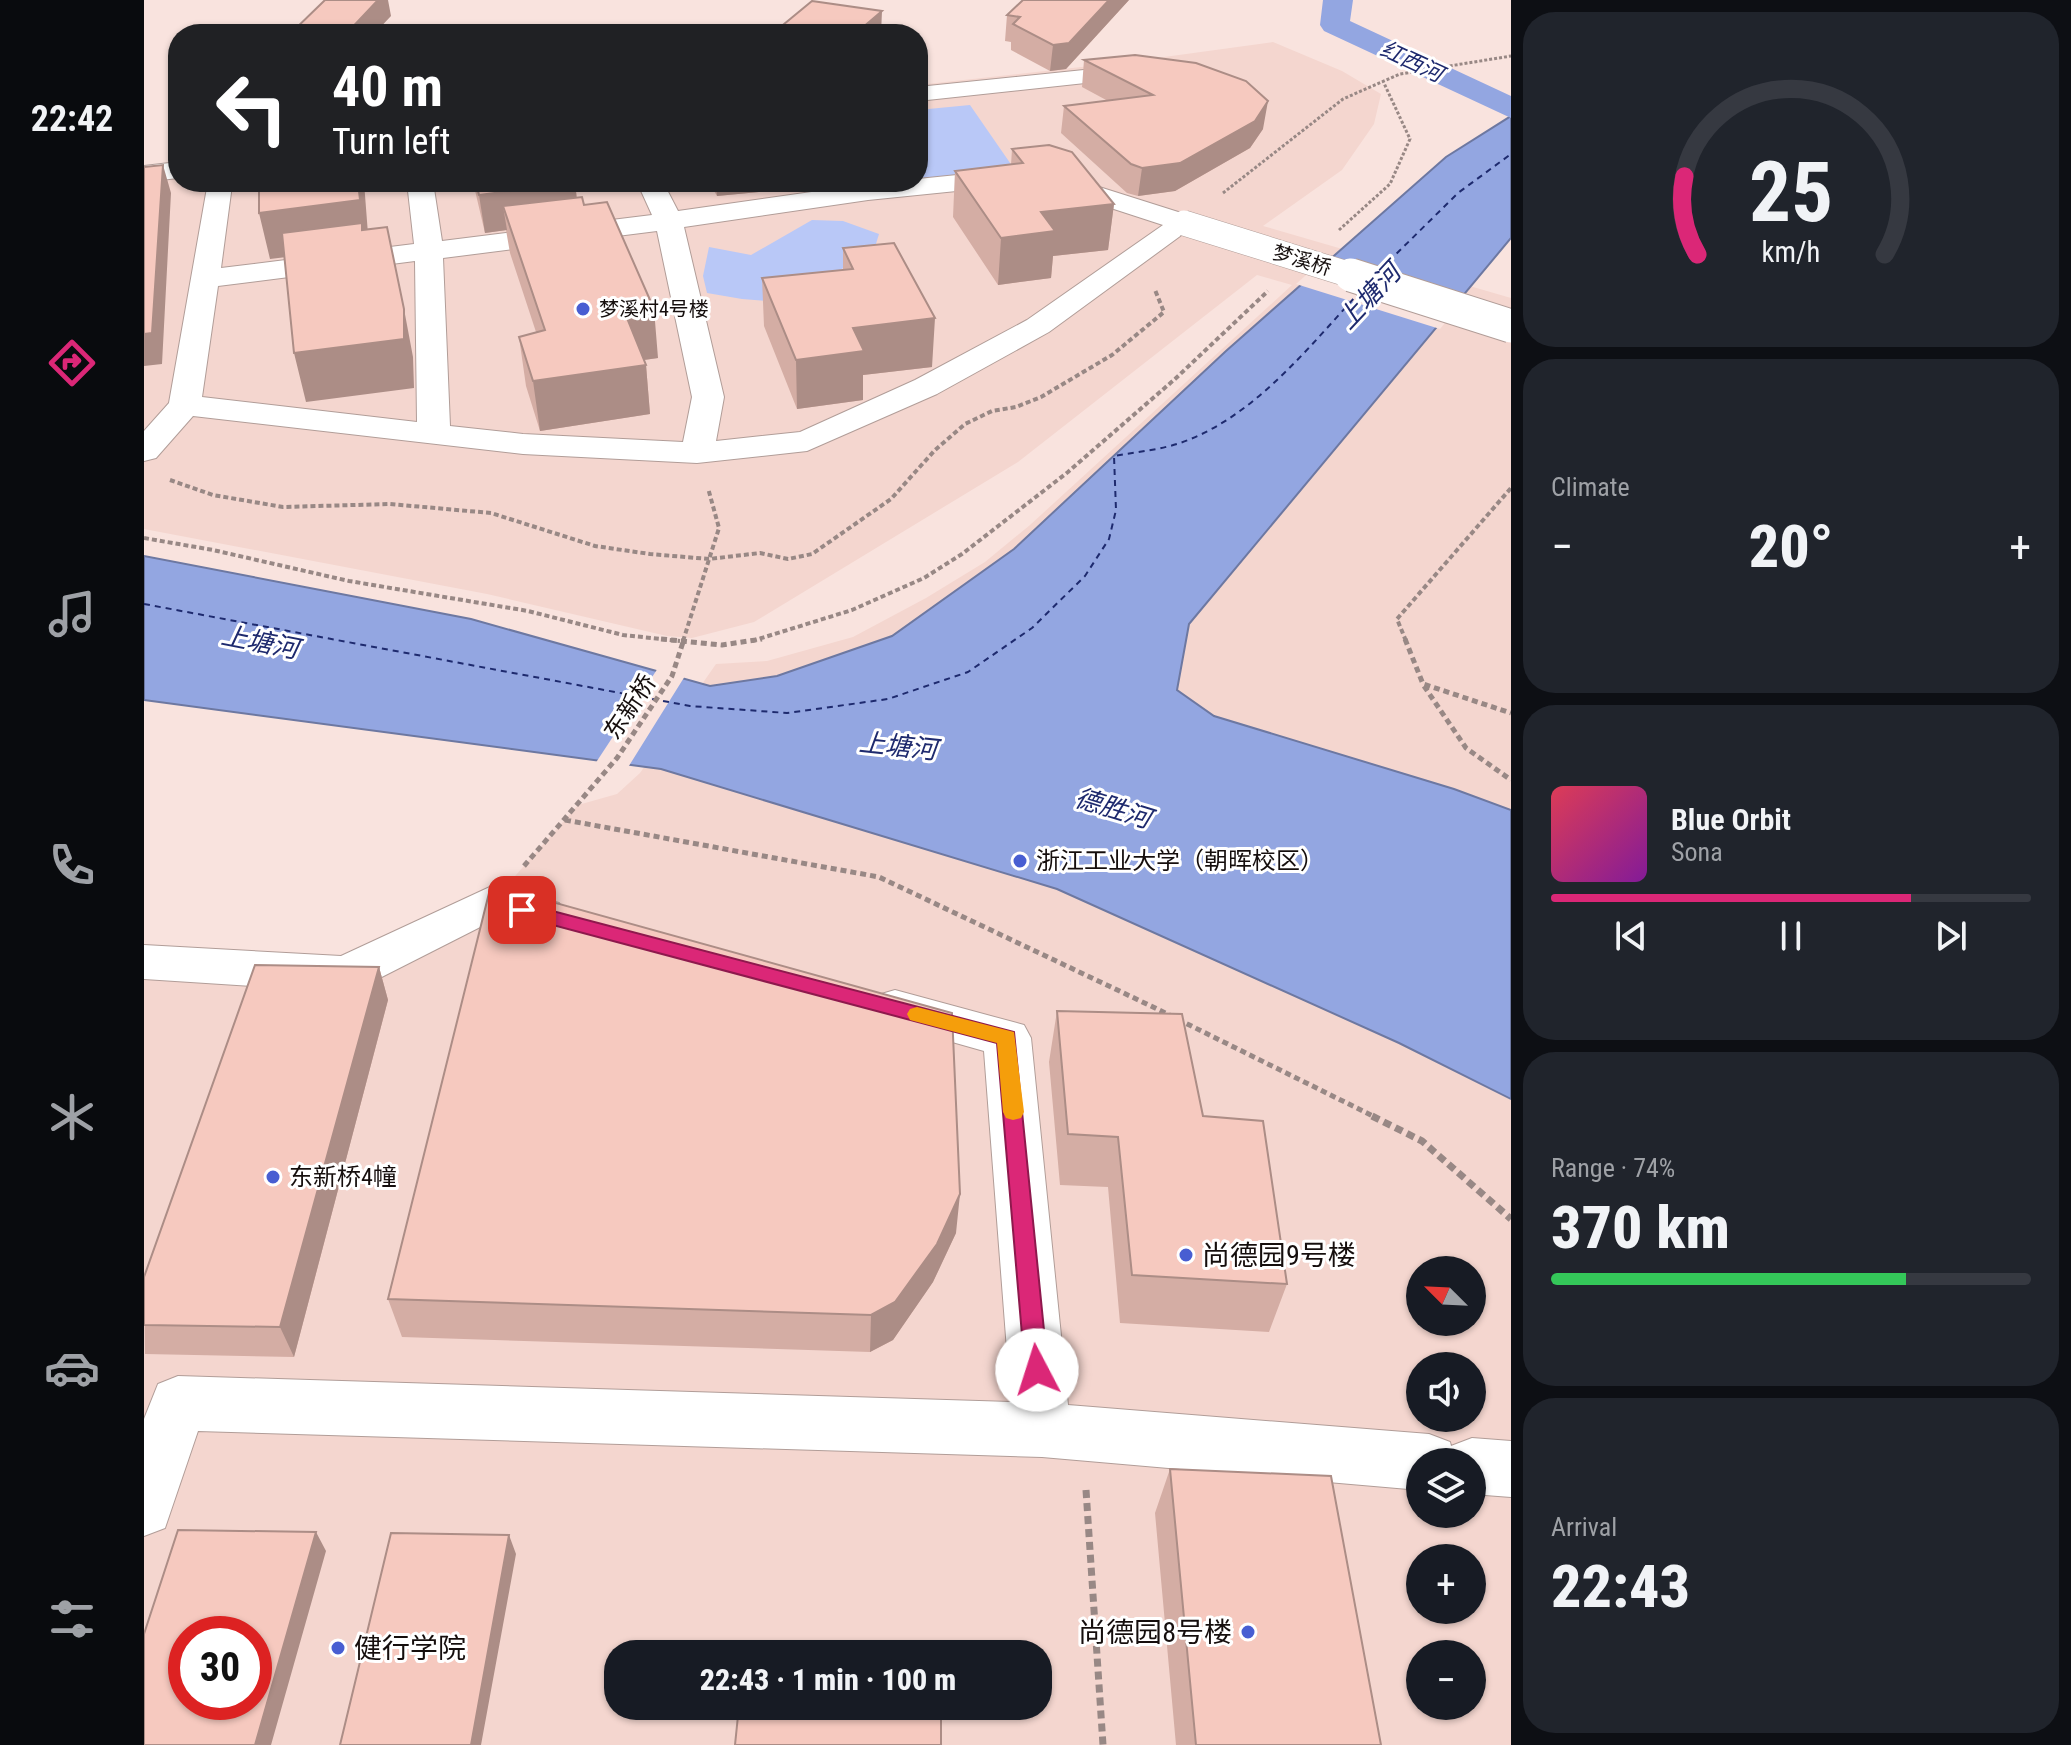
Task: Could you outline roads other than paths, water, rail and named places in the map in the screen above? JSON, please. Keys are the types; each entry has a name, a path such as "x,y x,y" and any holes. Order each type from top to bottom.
{"street":[{"path":"928,93 1165,69"},
{"path":"144,174 168,171"},
{"name":"梦溪桥","path":"928,186 1036,175 1511,326"},
{"path":"151,462 185,405 218,192"},
{"path":"421,192 429,252 434,434"},
{"path":"655,192 669,221 708,397 697,453"},
{"name":"梦溪桥","path":"205,279 669,221 868,192"},
{"path":"185,405 523,444 697,453 807,441 926,387 1038,326 1184,223"},
{"path":"144,962 346,974 492,902 583,926"},
{"path":"855,998 1007,1038 1062,1432"},
{"path":"144,1507 178,1403 1062,1432 1406,1460"},
{"path":"1486,1467 1511,1469"}],"water":[{"path":"1511,116 1511,238 1189,624 1177,690 1214,716 1454,789 1511,810 1511,1099 1399,1043 1057,889 661,769 144,700 144,556 471,619 710,686 777,676 892,636 1014,549 1226,351 1446,157"}],"waterway":[{"name":"红西河","path":"1338,0 1335,25 1511,108"}],"place":[{"name":"梦溪村4号楼","path":"583,309"},
{"name":"浙江工业大学（朝晖校区）","path":"1020,861"},
{"name":"东新桥4幢","path":"273,1177"},
{"name":"尚德园9号楼","path":"1186,1255"},
{"name":"尚德园8号楼","path":"1248,1632"},
{"name":"健行学院","path":"338,1648"}],"water label":[{"name":"上塘河","path":"1369,296"},
{"name":"上塘河","path":"260,642"},
{"name":"上塘河","path":"898,746"},
{"name":"德胜河","path":"1113,808"}]}
